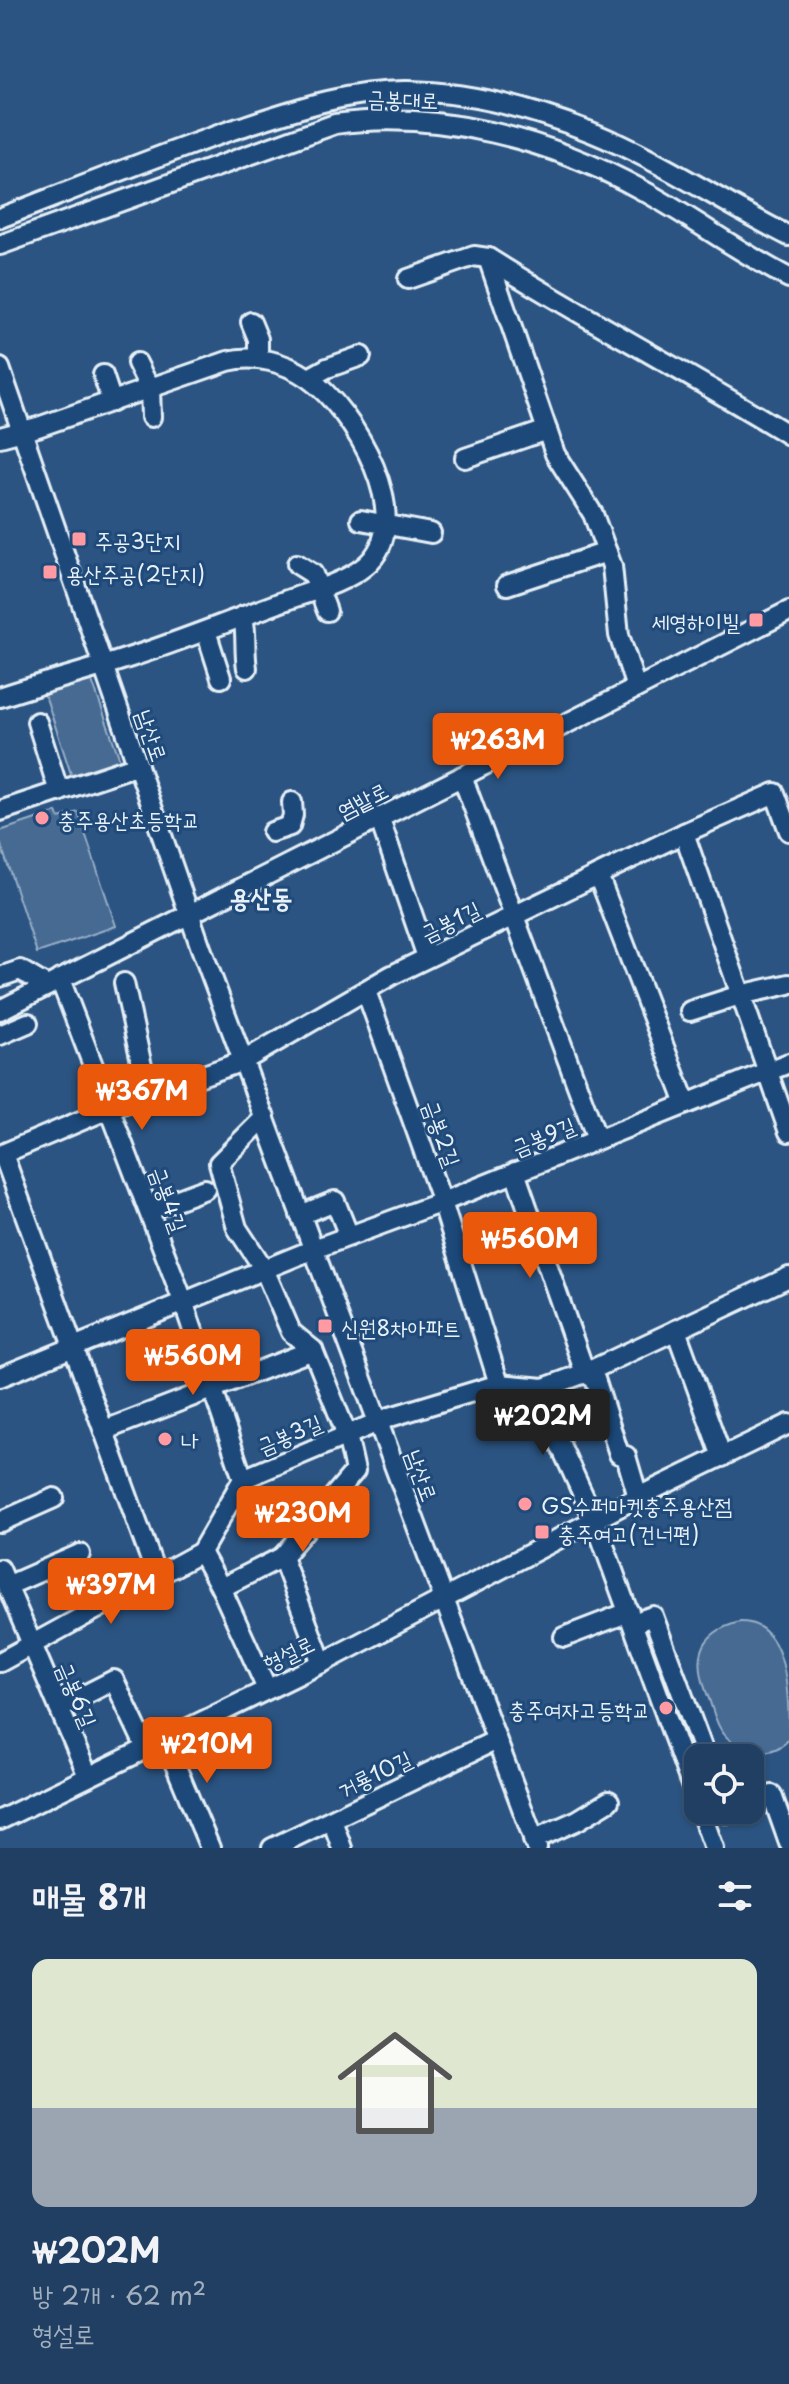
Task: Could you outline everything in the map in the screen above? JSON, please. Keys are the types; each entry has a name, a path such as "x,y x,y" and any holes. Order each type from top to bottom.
{"street":[{"name":"금봉대로","path":"0,218 193,143 288,111 336,98 407,91 440,93 488,102 539,114 591,132 641,155 789,236"},
{"name":"금봉대로","path":"0,245 335,124 372,119 444,123 542,146 594,165 644,191 789,278"},
{"path":"408,279 474,256 488,258 619,338 708,384 789,435"},
{"path":"488,258 555,454 593,514 612,566 619,635 636,688"},
{"path":"251,322 258,339 258,358"},
{"path":"309,378 361,356"},
{"path":"0,437 228,361 243,357 258,358 309,378 342,412 367,449 381,485 384,523 380,551 354,574 206,631 0,697"},
{"path":"137,363 150,389 151,417"},
{"name":"남산로","path":"0,368 188,914 535,1844"},
{"path":"103,375 112,402"},
{"path":"465,458 547,430"},
{"path":"361,520 431,533"},
{"path":"507,585 607,552"},
{"path":"297,564 313,574 327,611"},
{"name":"염밭로","path":"0,1010 789,611"},
{"path":"243,616 248,636 247,668"},
{"path":"206,631 221,678"},
{"path":"37,722 59,792"},
{"path":"0,811 138,765"},
{"path":"462,776 597,1139"},
{"name":"금봉1길","path":"2,1154 111,1108 243,1061 427,957 684,833 775,793 789,831"},
{"path":"272,832 290,826 292,802"},
{"path":"379,817 427,957"},
{"path":"684,833 789,1132"},
{"path":"598,875 686,1104"},
{"path":"0,977 20,970 54,983"},
{"name":"금봉4길","path":"54,983 111,1108 183,1301 243,1479"},
{"path":"124,983 148,1094"},
{"path":"690,1011 789,984"},
{"name":"금봉2길","path":"366,991 442,1202 499,1384"},
{"path":"0,1035 28,1023"},
{"name":"금봉9길","path":"314,1249 442,1202 789,1063"},
{"path":"221,1588 282,1557 355,1471 347,1435 313,1350 291,1332 264,1269 237,1228 219,1163 265,1117"},
{"path":"2,1154 157,1577"},
{"path":"515,1172 585,1373 595,1379 619,1454 626,1456 638,1497"},
{"path":"149,1210 205,1189"},
{"path":"300,1215 335,1201 349,1236"},
{"path":"0,1377 314,1249"},
{"path":"378,1422 499,1384 544,1388 585,1373 789,1277"},
{"path":"676,1330 722,1457"},
{"path":"105,1430 313,1350"},
{"path":"544,1388 541,1403 595,1521 684,1765"},
{"name":"금봉3길","path":"201,1552 243,1479 378,1422"},
{"name":"형설로","path":"0,1820 322,1663 638,1497 789,1424"},
{"path":"0,1522 54,1498"},
{"path":"0,1662 201,1552 267,1689"},
{"name":"금봉6길","path":"80,1554 3,1578 88,1776"},
{"path":"282,1557 322,1663"},
{"path":"564,1637 631,1618 653,1616 701,1744"},
{"path":"59,1708 114,1680 146,1748"},
{"path":"164,1738 210,1848"},
{"name":"거룡10길","path":"272,1848 496,1740"},
{"path":"772,1795 789,1843"},
{"path":"535,1844 609,1801"},
{"path":"332,1820 342,1848"},
{"path":"705,1824 714,1848"}],"shaded area":[{"path":"86,678 92,681 120,760 72,777 44,692"},
{"path":"57,812 59,818 78,812 116,926 37,953 0,842 0,831"},
{"path":"740,1622 756,1625 768,1634 777,1648 786,1684 789,1739 774,1749 764,1751 764,1744 736,1744 724,1734 715,1717 704,1686 700,1661 706,1641 725,1627"}],"place":[{"name":"주공3단지","path":"79,539"},
{"name":"용산주공(2단지)","path":"50,572"},
{"name":"세영하이빌","path":"756,620"},
{"name":"충주용산초등학교","path":"42,818"},
{"name":"신원8차아파트","path":"325,1326"},
{"name":"나","path":"165,1439"},
{"name":"GS수퍼마켓충주용산점","path":"525,1504"},
{"name":"충주여고(건너편)","path":"542,1532"},
{"name":"충주여자고등학교","path":"666,1708"}],"district":[{"name":"용산동","path":"261,896"}]}
